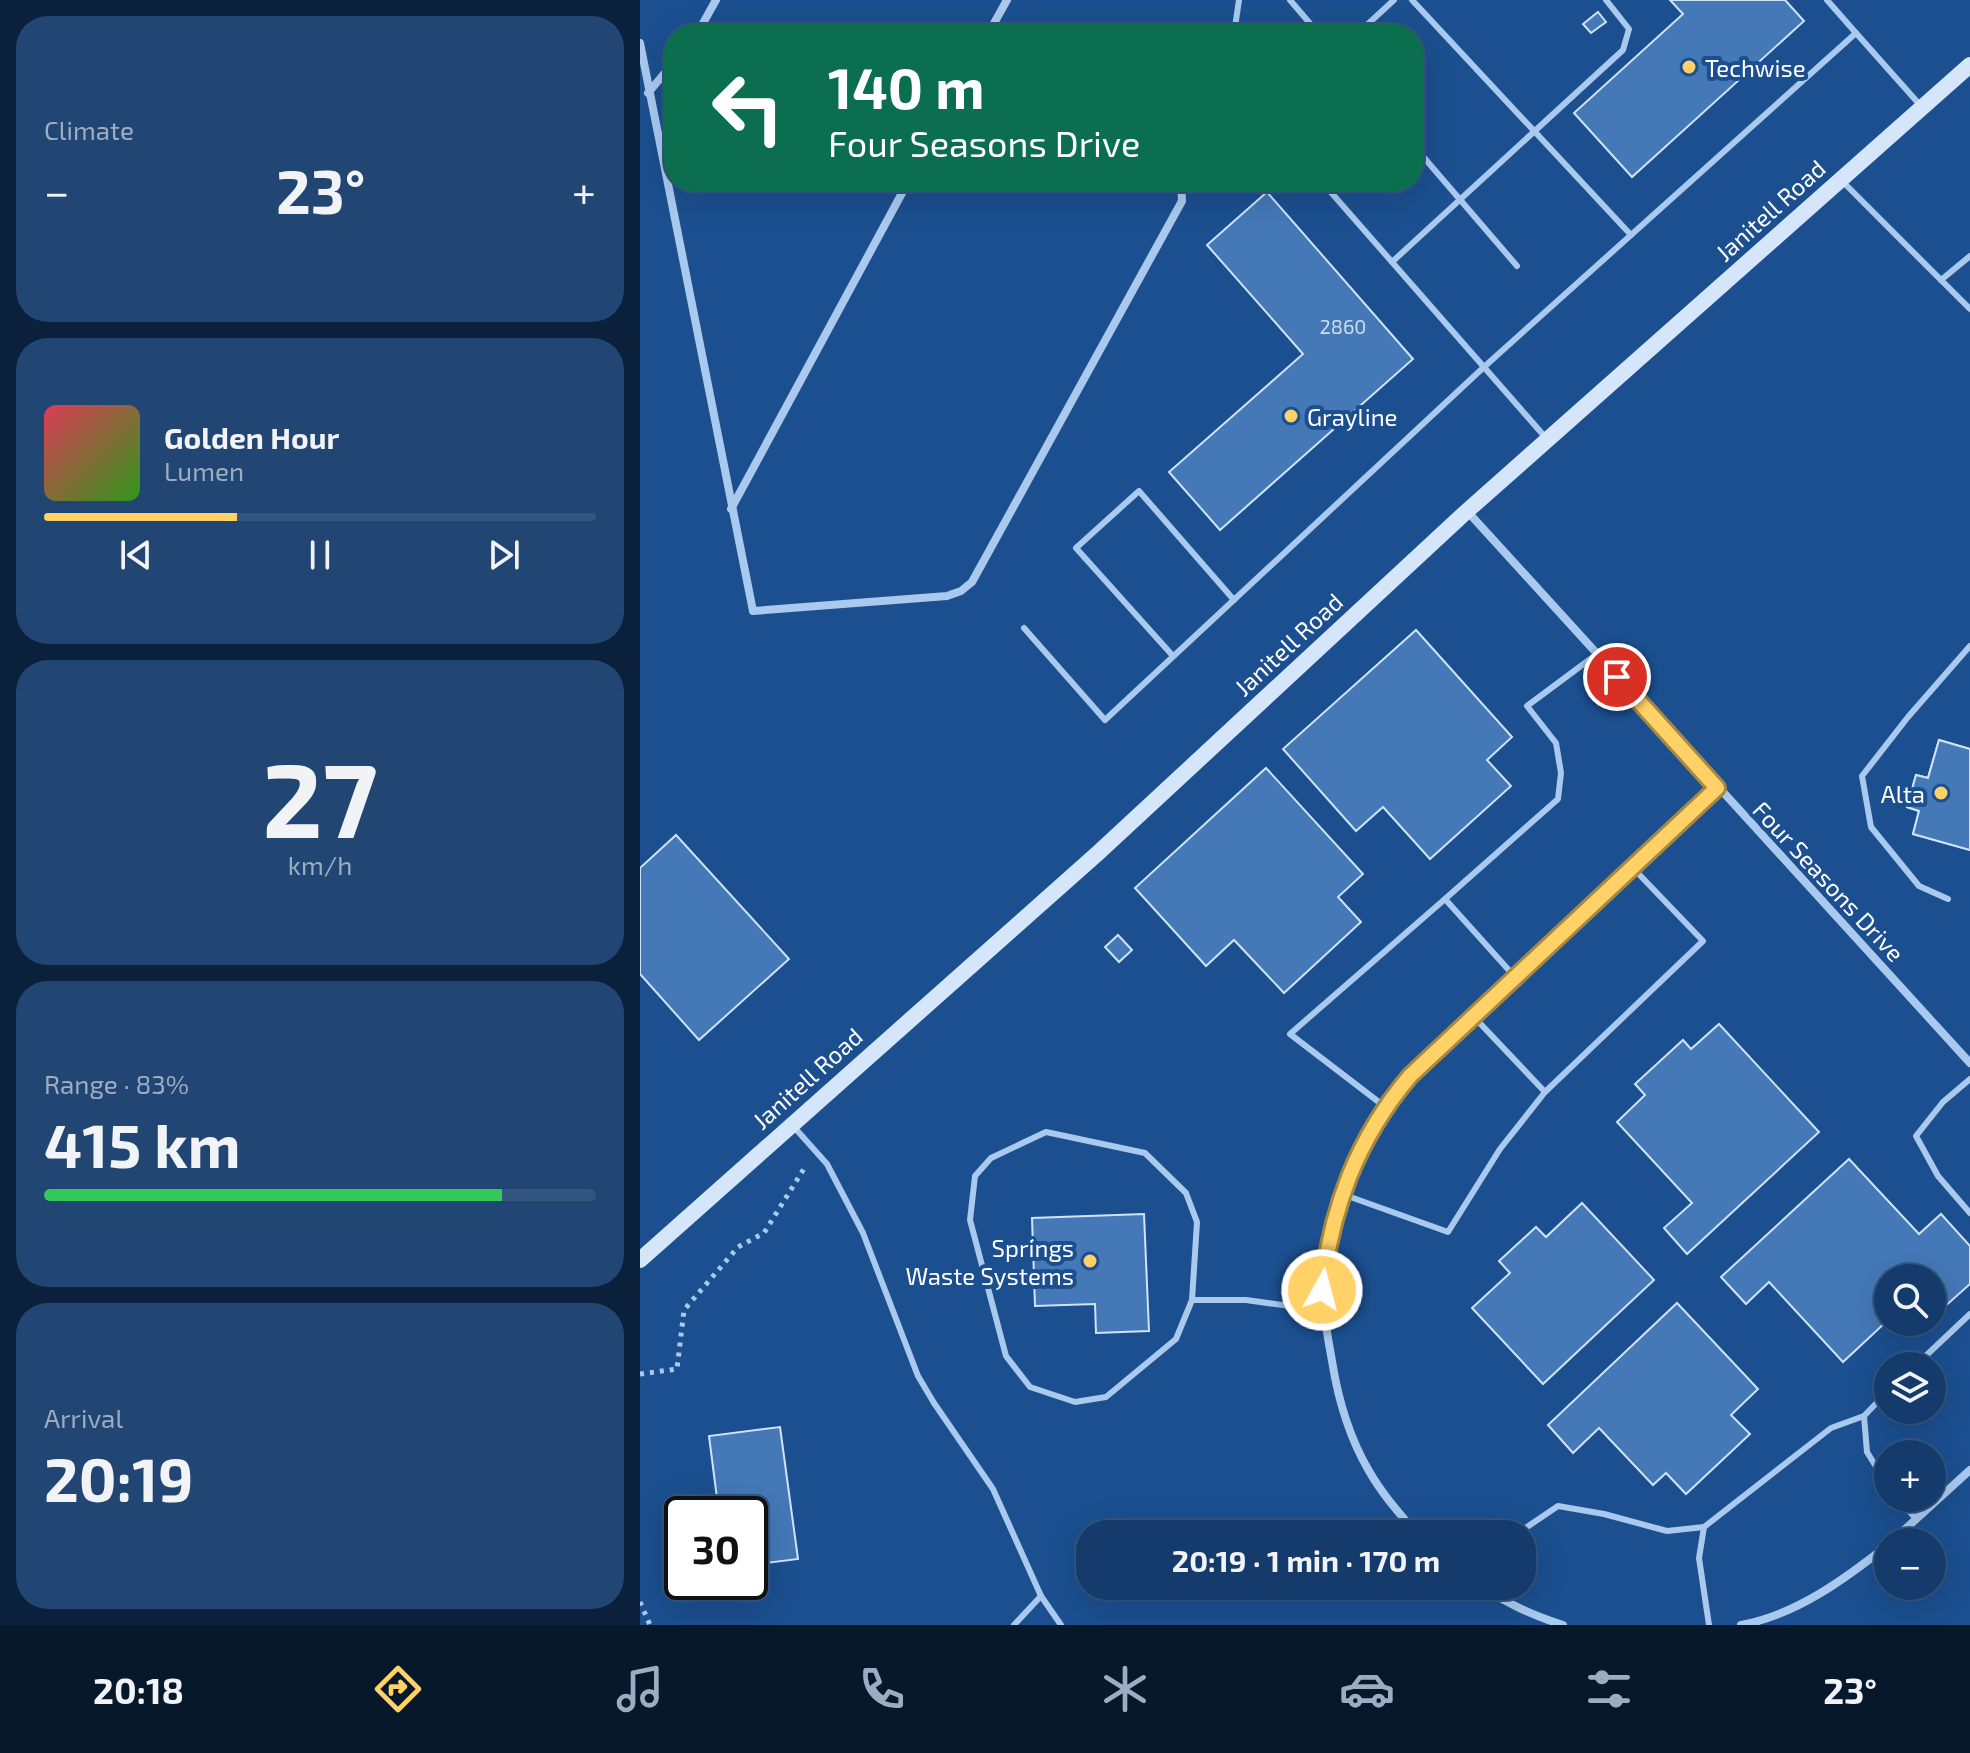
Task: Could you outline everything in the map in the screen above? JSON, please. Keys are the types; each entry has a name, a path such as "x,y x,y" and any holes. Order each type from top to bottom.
{"street":[{"path":"703,24 716,0"},
{"path":"994,24 1007,0"},
{"path":"640,43 664,173"},
{"name":"Janitell Road","path":"640,1260 1098,853 1467,511 1970,65"},
{"path":"648,93 664,74"},
{"path":"668,192 753,611 947,596 961,591 972,582 1182,201 1182,192"},
{"path":"731,510 903,192"},
{"name":"Four Seasons Drive","path":"1467,511 1970,1063"},
{"path":"1405,1520 1369,1471 1349,1429 1336,1390 1322,1290 1328,1243 1342,1194 1363,1144 1384,1106 1410,1076 1717,788"},
{"path":"1906,1528 1970,1470"},
{"path":"1741,1625 1794,1607 1853,1572 1874,1555"},
{"path":"1509,1600 1541,1619 1563,1625"}],"lane":[{"path":"1235,24 1239,0"},
{"path":"1290,0 1310,24"},
{"path":"1368,24 1394,0"},
{"path":"1412,0 1631,235"},
{"path":"1392,262 1623,50 1629,29 1606,0"},
{"path":"1827,0 1923,107"},
{"path":"1024,628 1105,720 1484,367 1856,33"},
{"path":"1424,158 1517,266"},
{"path":"1841,180 1970,309"},
{"path":"1331,192 1548,440"},
{"path":"1941,280 1970,256"},
{"path":"1173,656 1076,548 1139,491 1234,600"},
{"path":"1948,899 1919,886 1871,827 1862,776 1970,646"},
{"path":"1384,1106 1290,1034 1558,799 1561,773 1556,743 1527,706 1597,654"},
{"path":"1342,1194 1448,1232 1500,1149 1545,1092 1703,941 1632,867"},
{"path":"1445,899 1515,977"},
{"path":"1473,1016 1545,1092"},
{"path":"1970,1079 1943,1102 1916,1136 1938,1176 1970,1213"},
{"path":"791,1124 827,1164 863,1233 918,1376 993,1489 1041,1596 1061,1625"},
{"path":"1046,1132 1145,1153 1186,1193 1197,1222 1192,1300 1176,1339 1106,1397 1075,1402 1030,1387 1006,1356 970,1220 975,1176 991,1158 1046,1132"},
{"path":"1192,1300 1246,1300 1325,1311"},
{"path":"1930,1352 1970,1314"},
{"path":"1536,1521 1558,1506 1604,1514 1667,1531 1704,1527 1831,1428 1864,1416 1874,1406"},
{"path":"1864,1416 1867,1452 1874,1463"},
{"path":"1910,1512 1916,1519"},
{"path":"1704,1527 1699,1558 1709,1625"},
{"path":"1014,1625 1041,1596"}],"path":[{"path":"640,1374 677,1369 684,1310 738,1247 764,1233 814,1150"},
{"path":"640,1602 650,1625"}],"building":[{"name":"Techwise","path":"1670,0 1785,0 1804,21 1632,177 1574,113 1683,14"},
{"path":"1598,12 1606,22 1591,33 1583,24"},
{"name":"Grayline","path":"1267,192 1413,359 1220,530 1169,472 1303,354 1207,245"},
{"path":"1416,630 1512,737 1487,760 1511,786 1430,859 1383,807 1356,831 1283,749"},
{"name":"Alta","path":"1939,740 1970,749 1970,850 1913,834 1919,811 1907,807 1916,775 1928,778"},
{"name":"Alta","path":"1939,740 1970,749 1970,850 1913,834 1919,811 1907,807 1916,775 1928,778"},
{"path":"1266,768 1363,874 1338,897 1361,922 1284,993 1234,940 1206,966 1135,888"},
{"path":"676,835 789,959 699,1040 640,974 640,868"},
{"path":"1118,935 1132,950 1119,962 1105,947"},
{"path":"1719,1024 1819,1132 1687,1254 1664,1228 1692,1203 1617,1122 1645,1095 1635,1084 1683,1040 1691,1049"},
{"path":"1849,1159 1919,1234 1941,1214 1970,1246 1970,1284 1946,1305 1946,1264 1874,1264 1874,1333 1843,1362 1769,1282 1746,1304 1721,1277"},
{"path":"1582,1203 1654,1280 1543,1384 1472,1308 1510,1273 1499,1261 1536,1227 1546,1237"},
{"name":"Springs Waste Systems","path":"1144,1214 1149,1331 1096,1333 1095,1304 1035,1306 1032,1218"},
{"path":"1677,1303 1758,1389 1731,1415 1750,1434 1686,1494 1666,1473 1653,1485 1599,1428 1573,1453 1548,1425"},
{"path":"780,1427 798,1559 768,1563 768,1496 717,1496 709,1436"}],"place":[{"name":"Techwise","path":"1689,67"},
{"name":"Grayline","path":"1291,416"},
{"name":"Alta","path":"1941,793"},
{"name":"Springs Waste Systems","path":"1090,1261"}],"route":[{"path":"1322,1290 1328,1243 1342,1194 1363,1144 1384,1106 1410,1076 1717,788 1617,677"}]}
